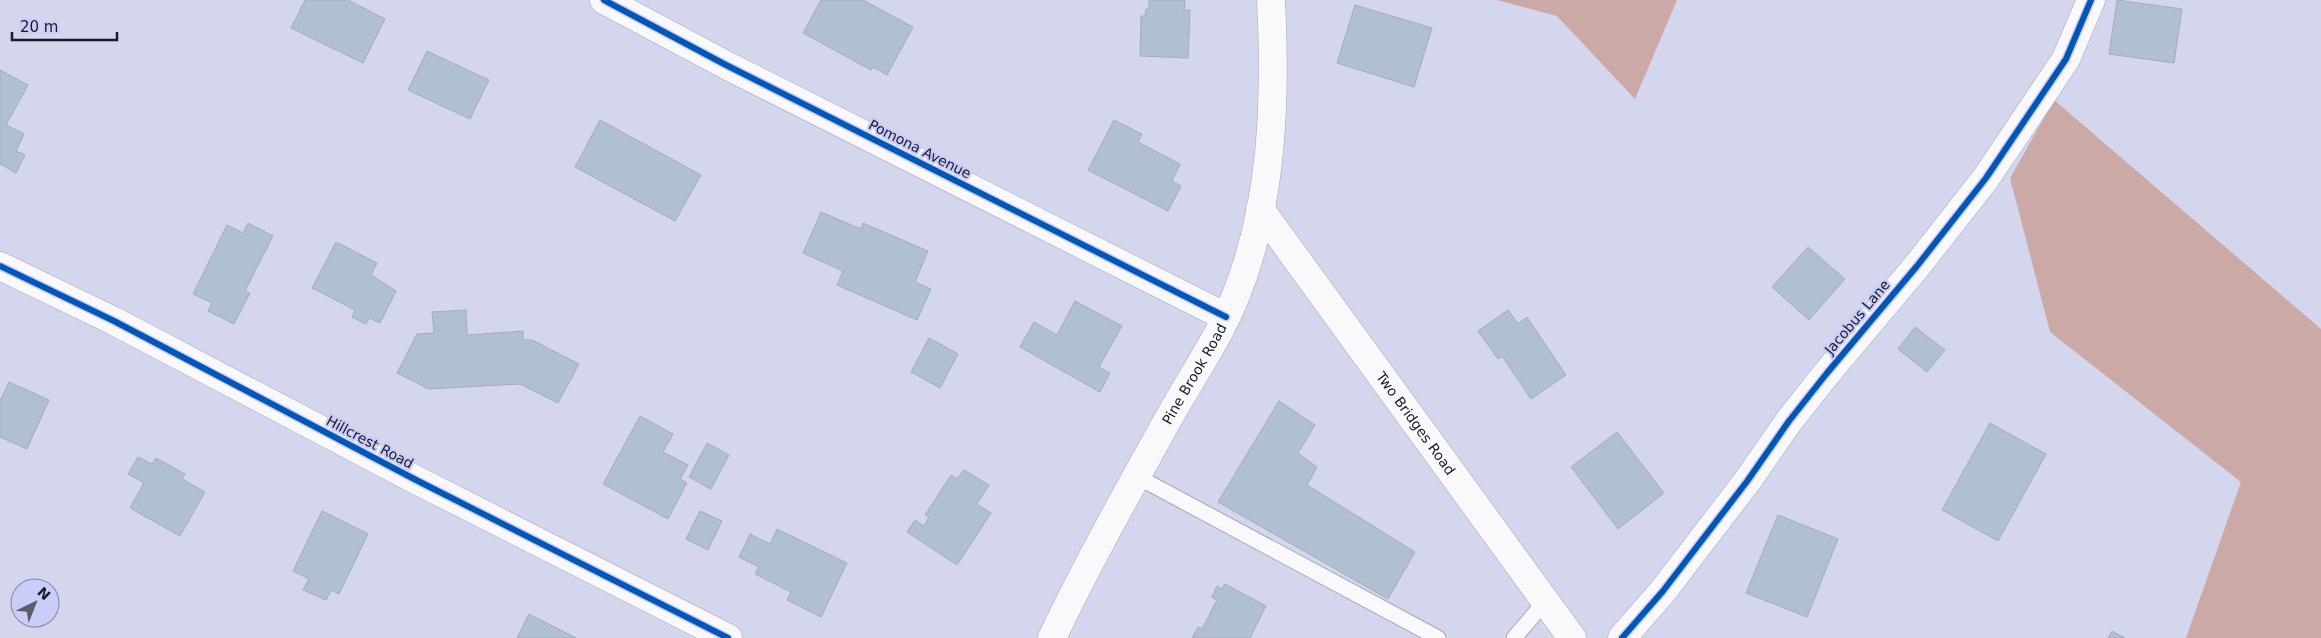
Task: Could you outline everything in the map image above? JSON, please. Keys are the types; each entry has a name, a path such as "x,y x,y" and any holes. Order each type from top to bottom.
{"street":[{"name":"Pomona Avenue","path":"604,0 726,65 1226,317"},
{"name":"Pine Brook Road","path":"1052,638 1136,476 1226,317 1252,249 1260,209 1271,130 1274,59 1270,0"},
{"name":"Jacobus Lane","path":"1622,638 1668,584 1827,373 1917,266 1986,178 2066,58 2091,0"},
{"name":"Two Bridges Road","path":"1260,209 1572,638"},
{"name":"Hillcrest Road","path":"0,266 114,321 418,481 728,638"}],"lane":[{"path":"1136,476 1438,638"},
{"path":"1514,638 1544,602"}],"shaded area":[{"path":"1497,0 1677,0 1635,99 1557,16"},
{"path":"2054,100 2321,329 2321,638 2186,638 2241,482 2050,332 2010,178"}],"building":[{"path":"305,0 348,0 385,19 363,63 291,28"},
{"path":"821,0 863,0 913,27 887,75 873,67 871,70 803,33"},
{"path":"1149,0 1185,0 1184,10 1190,10 1188,58 1140,56 1141,16 1145,16 1146,9 1149,9"},
{"path":"2117,0 2182,9 2174,63 2109,54"},
{"path":"1355,5 1432,28 1414,87 1337,63"},
{"path":"427,51 489,80 470,119 408,90"},
{"path":"0,70 28,85 6,125 24,134 16,151 25,155 16,173 0,164"},
{"path":"600,120 701,175 675,221 575,167"},
{"path":"1114,120 1142,134 1138,142 1180,164 1172,181 1181,186 1168,211 1088,170"},
{"path":"821,212 861,229 863,223 928,251 915,282 931,289 917,320 837,285 843,271 803,253"},
{"path":"248,223 273,236 245,291 250,293 234,324 208,311 212,303 193,294 227,225 243,233"},
{"path":"336,242 377,263 371,275 396,291 380,323 369,318 366,324 352,317 355,310 312,288"},
{"path":"1808,247 1845,279 1809,320 1772,287"},
{"path":"1075,301 1122,326 1099,367 1110,373 1100,392 1020,347 1034,322 1057,335"},
{"path":"466,310 467,335 523,331 523,340 532,340 579,364 558,403 520,384 429,389 397,373 417,334 434,333 432,312"},
{"path":"1508,310 1518,324 1527,317 1566,375 1531,399 1502,356 1498,359 1478,331"},
{"path":"1915,327 1945,350 1927,372 1898,349"},
{"path":"929,338 958,354 940,388 911,372"},
{"path":"9,382 49,400 27,449 0,437 0,401"},
{"path":"1279,401 1315,425 1298,453 1317,467 1307,485 1415,552 1388,599 1218,502"},
{"path":"640,416 673,434 663,452 688,465 680,479 687,483 668,519 603,484"},
{"path":"1990,423 2046,454 1998,541 1942,510"},
{"path":"1617,432 1664,493 1618,529 1571,467"},
{"path":"707,443 729,455 711,489 689,477"},
{"path":"138,457 152,464 156,458 185,474 182,479 205,492 180,536 130,508 144,483 128,474"},
{"path":"964,470 989,485 977,504 991,513 957,565 907,532 915,520 924,526 929,517 925,515 951,475 957,479"},
{"path":"322,511 368,534 339,594 331,590 326,600 303,590 309,579 293,571"},
{"path":"700,511 722,521 708,550 686,539"},
{"path":"1778,515 1838,539 1807,617 1746,593"},
{"path":"777,529 847,563 821,617 787,600 791,592 755,574 759,567 739,557 750,534 770,544"},
{"path":"1225,584 1266,606 1250,638 1192,638 1198,627 1202,629 1217,600 1212,597 1217,586 1222,589"},
{"path":"529,614 576,638 517,638"},
{"path":"2112,631 2125,638 2108,638"}],"cycle path":[{"path":"604,0 726,65 1226,317"},
{"path":"1622,638 1663,591 1748,480 1789,421 1917,266 1986,178 2066,59 2091,0"},
{"path":"0,266 114,321 418,481 728,638"}]}
